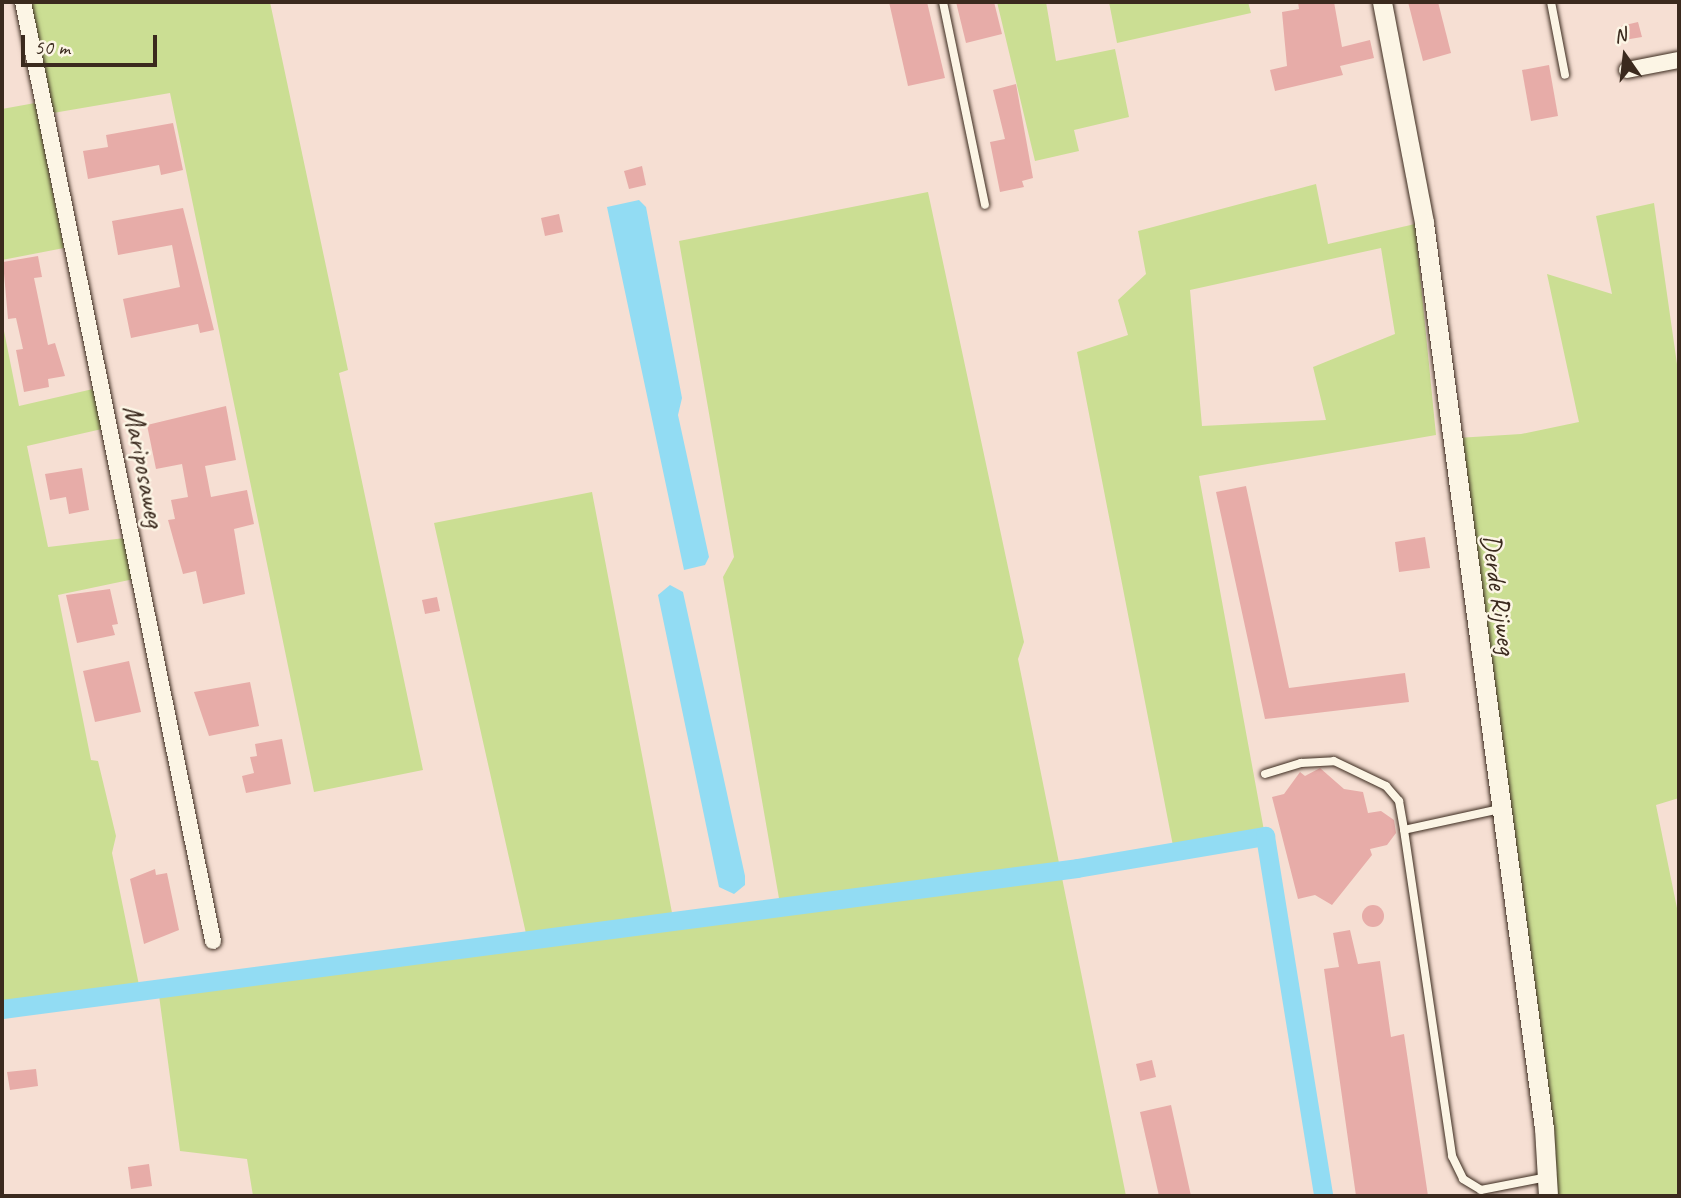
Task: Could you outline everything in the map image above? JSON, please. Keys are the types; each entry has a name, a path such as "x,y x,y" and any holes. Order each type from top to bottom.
{"street":[{"name":"Mariposaweg","path":"23,2 213,941"},
{"name":"Derde Rijweg","path":"1382,2 1424,223 1547,1187"},
{"path":"1628,70 1679,60"}],"lane":[{"path":"943,2 985,205"},
{"path":"1550,2 1565,75"},
{"path":"1265,774 1301,762 1334,761 1386,786 1399,801 1452,1156 1463,1178 1481,1190 1547,1187"},
{"path":"1404,830 1500,809"}],"green space":[{"path":"30,2 270,2 348,370 339,373 423,770 314,792 170,93 53,113"},
{"path":"997,2 1046,2 1056,61 1115,49 1129,117 1074,130 1079,151 1035,161"},
{"path":"1109,2 1248,2 1251,13 1117,43"},
{"path":"35,103 64,248 2,260 2,109"},
{"path":"1316,184 1328,244 1415,224 1436,435 1199,476 1265,836 1174,851 1077,352 1128,335 1118,300 1146,274 1138,231","holes":["1381,248 1395,334 1313,367 1326,420 1202,426 1190,290"]},
{"path":"928,192 1024,642 1018,659 1126,1196 253,1196 247,1159 180,1151 158,988 527,938 434,523 592,492 673,918 780,904 723,577 734,557 679,241"},
{"path":"1654,203 1679,378 1679,798 1656,805 1679,918 1679,1196 1555,1196 1457,438 1521,434 1579,422 1547,274 1612,294 1596,216"},
{"path":"2,321 19,406 93,389 102,429 27,446 48,547 125,538 134,579 58,595 91,760 98,761 116,836 112,853 140,990 2,1009"}],"water":[{"path":"639,200 646,207 682,398 678,415 709,557 705,565 684,570 607,207"},
{"path":"670,585 683,592 745,876 745,885 734,894 719,887 658,595"}],"building":[{"path":"889,2 927,2 945,78 908,86"},
{"path":"956,2 994,2 1002,34 966,43"},
{"path":"1298,2 1334,2 1342,47 1370,40 1374,58 1340,66 1343,75 1275,91 1270,70 1287,66 1282,12 1299,9"},
{"path":"1408,2 1438,2 1451,53 1423,61"},
{"path":"1638,22 1642,37 1624,40 1621,26"},
{"path":"1549,65 1558,116 1531,121 1522,70"},
{"path":"1016,84 1033,178 1022,181 1024,187 1000,192 990,142 1005,139 993,90"},
{"path":"173,123 183,170 161,175 159,165 88,179 83,151 108,147 106,135"},
{"path":"642,166 646,185 629,189 624,171"},
{"path":"183,208 214,330 200,333 198,324 131,338 123,299 180,287 172,245 118,255 112,221"},
{"path":"559,214 563,232 545,236 541,218"},
{"path":"38,256 42,277 34,278 48,345 55,343 65,376 48,379 49,387 24,392 16,350 23,349 16,318 8,319 3,262"},
{"path":"226,406 236,460 205,466 211,497 247,490 254,524 234,529 245,594 203,604 196,571 183,574 168,520 175,519 171,500 188,497 182,464 156,469 147,425"},
{"path":"82,468 89,510 69,514 66,497 50,500 45,474"},
{"path":"1246,486 1289,688 1405,673 1409,702 1265,719 1216,492"},
{"path":"1425,537 1430,568 1399,572 1395,542"},
{"path":"110,589 118,624 112,625 115,635 77,643 66,595"},
{"path":"437,597 440,611 425,614 422,600"},
{"path":"129,661 141,712 95,722 83,671"},
{"path":"250,682 259,726 209,736 194,692"},
{"path":"282,739 291,784 246,793 242,776 254,773 250,757 257,756 255,744"},
{"path":"1320,768 1344,789 1363,792 1368,813 1381,811 1394,820 1396,833 1387,845 1370,849 1372,855 1332,905 1315,895 1298,899 1272,797 1284,794 1300,772 1305,776"},
{"path":"155,869 156,875 167,873 179,930 144,944 130,879"},
{"path":"1373,905 1381,908 1384,916 1381,924 1373,927 1365,924 1362,916 1365,908"},
{"path":"1350,930 1358,964 1380,961 1391,1037 1404,1034 1428,1196 1356,1196 1324,969 1339,967 1333,933"},
{"path":"1152,1060 1156,1077 1140,1081 1136,1064"},
{"path":"36,1069 38,1086 10,1090 7,1072"},
{"path":"1171,1105 1191,1196 1159,1196 1140,1112"},
{"path":"149,1164 152,1186 131,1189 128,1167"}],"waterway":[{"path":"2,1009 1077,868 1265,836 1323,1196"}]}
